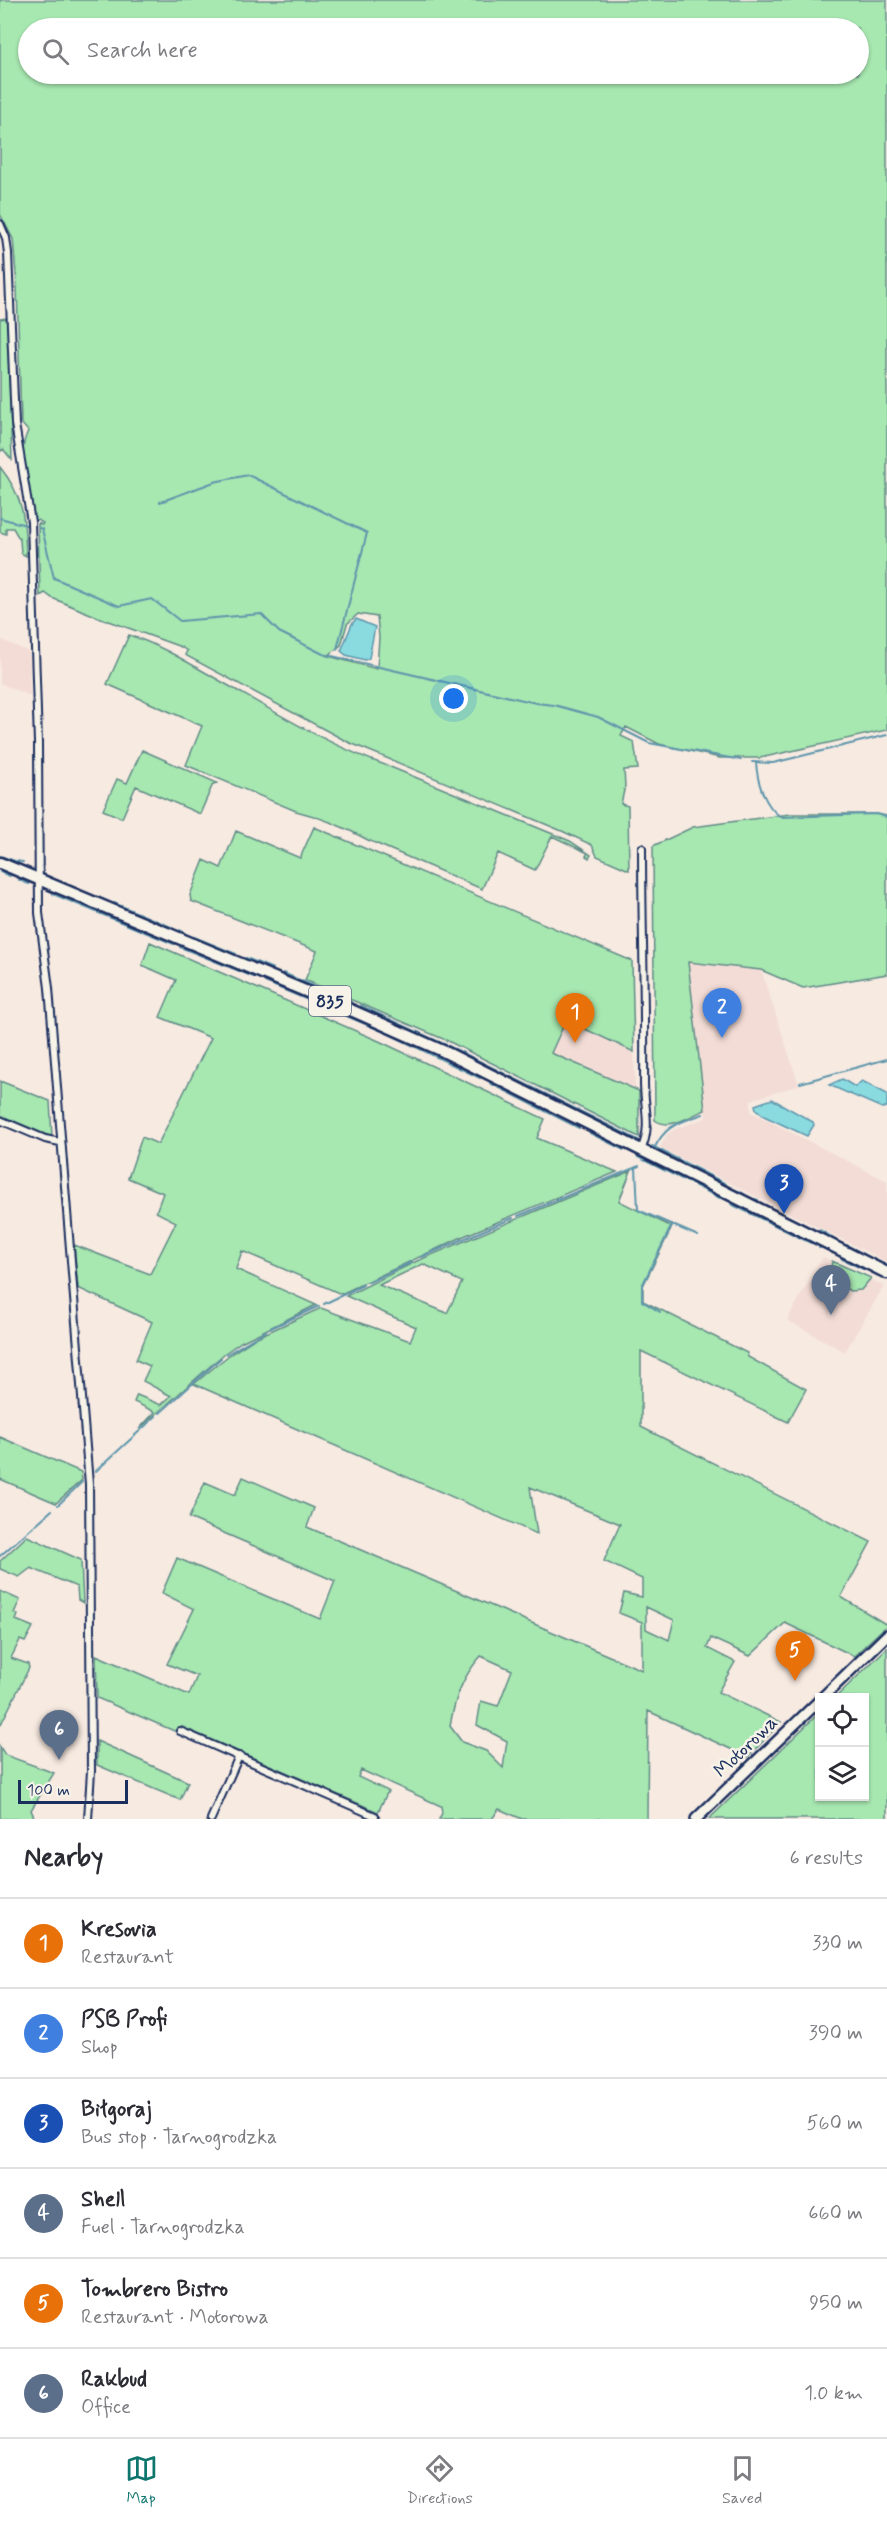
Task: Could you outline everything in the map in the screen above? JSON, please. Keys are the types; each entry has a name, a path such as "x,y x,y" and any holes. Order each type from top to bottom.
{"main road":[{"name":"835","path":"0,863 396,1030 887,1273"}],"street":[{"path":"0,224 6,238 8,253 15,424 32,522 39,920 50,995 89,1484 91,1778 88,1819"},
{"path":"641,1150 647,1137 648,1121 644,1089 645,968 642,848"},
{"path":"0,1120 45,1139 60,1142"},
{"name":"Motorowa","path":"827,1693 887,1635"},
{"name":"Motorowa","path":"696,1819 815,1705"},
{"path":"180,1731 375,1816 374,1819"},
{"path":"211,1819 239,1756"}],"shaded area":[{"path":"0,639 29,652 30,696 0,683"},
{"path":"688,962 761,970 799,1085 751,1100 751,1112 887,1181 887,1262 660,1148 667,1135 675,1129 706,1118"},
{"path":"565,1019 634,1052 635,1089 551,1053"},
{"path":"823,1257 884,1286 845,1352 787,1320"}],"green space":[{"path":"0,0 887,0 887,730 760,758 720,758 659,744 626,727 621,736 634,742 638,769 624,770 625,786 621,804 628,806 629,870 597,856 592,845 562,831 348,742 185,655 187,651 181,647 98,617 45,593 40,596 38,523 42,525 43,523 34,520 23,463 24,441 28,431 21,423 17,286 13,239 0,214","holes":["358,614 377,617 379,637 377,669 328,656 341,645 347,624"]},
{"path":"7,318 12,460 3,449 0,452 0,319"},
{"path":"0,467 14,488 22,509 26,556 21,553 20,540 13,528 6,528 6,534 0,532"},
{"path":"129,635 173,654 343,748 570,841 588,853 552,836 535,870 498,853 482,889 333,823 296,811 186,765 202,726 107,684"},
{"path":"142,750 217,783 213,784 200,814 136,786 122,818 103,810 117,779 127,783"},
{"path":"790,814 878,814 887,816 887,974 803,988 761,970 688,962 705,1110 680,1121 661,1123 655,1120 653,846 693,827"},
{"path":"314,827 632,961 634,1052 566,1020 551,1053 639,1091 639,1137 448,1041 305,980 317,951 191,901 190,895 204,860 221,868 236,831 300,858"},
{"path":"150,942 379,1041 545,1119 537,1138 617,1172 464,1236 341,1294 242,1251 236,1269 316,1305 241,1342 225,1353 139,1429 155,1412 134,1402 137,1395 161,1405 171,1396 143,1381 150,1366 136,1360 152,1322 78,1288 74,1245 150,1274 176,1222 156,1212 163,1193 128,1178 142,1137 158,1144 211,1038 160,1017 176,980 142,965"},
{"path":"0,1081 50,1101 52,1137 0,1115"},
{"path":"631,1171 619,1201 672,1227 643,1286 643,1301 747,1353 748,1357 806,1389 788,1422 641,1351 641,1427 871,1542 841,1597 887,1625 854,1656 785,1623 750,1656 711,1638 707,1648 735,1662 718,1692 781,1722 748,1757 648,1711 647,1819 522,1819 499,1809 492,1819 439,1819 442,1813 441,1806 361,1770 358,1777 388,1791 378,1812 182,1727 179,1733 97,1698 96,1655 189,1695 197,1676 167,1664 194,1609 162,1593 177,1558 320,1619 335,1581 189,1518 205,1482 235,1495 243,1477 314,1508 307,1527 642,1670 642,1622 619,1613 624,1593 642,1597 642,1579 604,1561 620,1524 530,1487 537,1534 194,1384 229,1355 257,1337 321,1308 410,1341 416,1327 346,1296 417,1261","holes":["423,1264 462,1282 447,1313 379,1285","646,1607 674,1620 669,1640 646,1629","481,1656 512,1670 498,1706 481,1701 477,1725 507,1741 503,1768 486,1751 462,1742 450,1726 460,1688"]},
{"path":"832,1261 871,1278 861,1290 850,1291 829,1278"},
{"path":"0,1437 81,1472 82,1480 56,1503 0,1479"},
{"path":"27,1536 81,1560 83,1603 78,1600 77,1587 31,1568 19,1577 0,1569 0,1561"},
{"path":"0,1591 20,1600 14,1613 18,1615 16,1620 33,1627 25,1642 20,1640 11,1658 28,1664 29,1668 0,1726"},
{"path":"887,1648 887,1819 709,1819 815,1717 815,1801 869,1801 869,1693 840,1693"},
{"path":"97,1741 188,1782 180,1800 97,1765"},
{"path":"0,1747 5,1755 54,1773 31,1810 35,1819 0,1819"}],"water":[{"path":"356,619 375,627 369,658 365,660 346,655 341,651"},
{"path":"842,1079 855,1087 862,1081 887,1094 887,1107 882,1108 829,1085"},
{"path":"772,1099 813,1122 814,1125 807,1136 764,1116 756,1109 755,1105"}],"waterway":[{"path":"160,502 214,482 248,475 367,533 337,649"},
{"path":"0,518 26,525"},
{"path":"39,528 42,529 54,578 119,606 152,599 180,621 261,614 279,632 323,654 536,703 554,705 598,717 649,743 741,760"},
{"path":"752,762 773,763 887,735"},
{"path":"756,762 762,792 770,806 781,817 875,814 887,817"},
{"path":"0,856 23,862"},
{"path":"0,872 10,876"},
{"path":"19,880 29,884"},
{"path":"53,894 174,944"},
{"path":"114,903 171,927"},
{"path":"180,930 185,933"},
{"path":"194,937 236,954"},
{"path":"180,947 254,977"},
{"path":"246,958 273,969"},
{"path":"283,973 351,1002"},
{"path":"265,982 387,1033 480,1078"},
{"path":"361,1006 459,1051 638,1140"},
{"path":"800,1083 887,1059"},
{"path":"490,1083 579,1128"},
{"path":"654,1149 668,1129 703,1114"},
{"path":"590,1133 624,1150"},
{"path":"652,1146 726,1184"},
{"path":"638,1157 720,1198"},
{"path":"518,1216 639,1166"},
{"path":"636,1167 638,1210 698,1236"},
{"path":"739,1191 744,1194"},
{"path":"731,1204 811,1243"},
{"path":"421,1257 513,1218"},
{"path":"660,1312 642,1301 642,1286 672,1225"},
{"path":"820,1230 832,1237"},
{"path":"847,1245 870,1258"},
{"path":"842,1259 863,1269"},
{"path":"369,1282 412,1262"},
{"path":"324,1304 363,1285"},
{"path":"271,1328 319,1306"},
{"path":"227,1354 266,1331"},
{"path":"160,1413 221,1358"},
{"path":"96,1471 156,1416"},
{"path":"58,1505 82,1482"},
{"path":"0,1556 52,1510"}],"place":[{"name":"PSB Profi","path":"722,1038"},
{"name":"Kresovia","path":"575,1043"},
{"name":"Biłgoraj","path":"784,1214"},
{"name":"Shell","path":"831,1315"},
{"name":"Tombrero Bistro","path":"795,1681"},
{"name":"Rakbud","path":"59,1760"}]}
